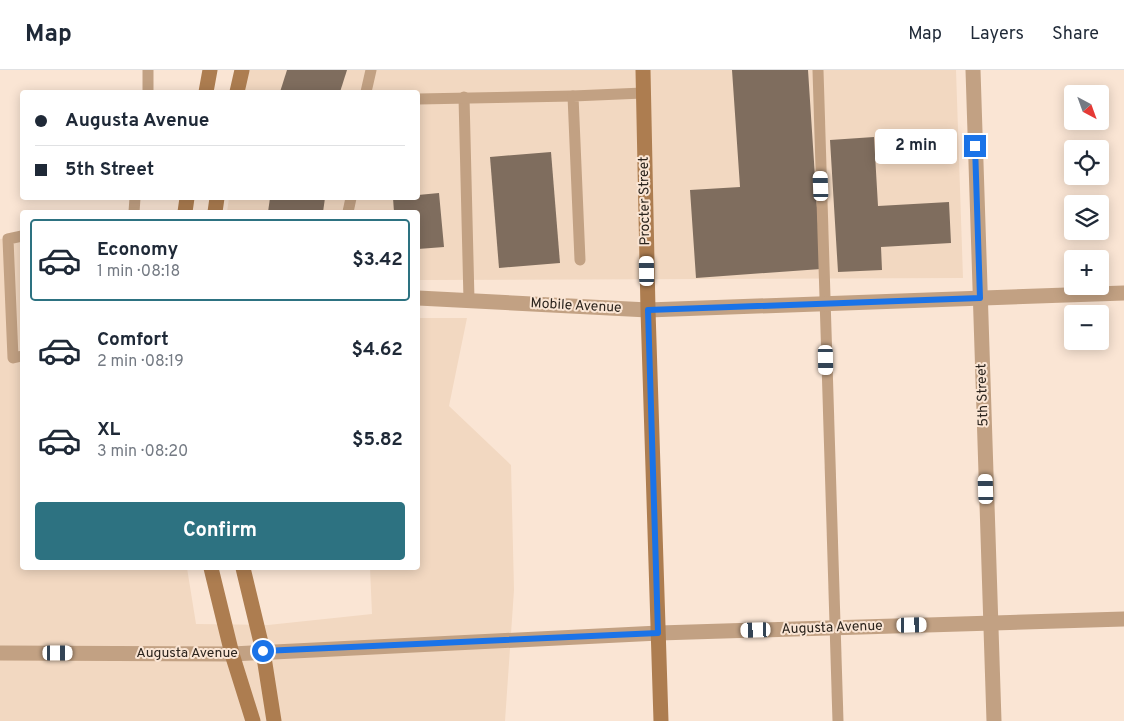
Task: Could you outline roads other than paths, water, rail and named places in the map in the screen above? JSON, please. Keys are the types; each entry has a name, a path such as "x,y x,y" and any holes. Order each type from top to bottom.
{"main road":[{"path":"206,90 210,70"},
{"path":"237,90 242,70"},
{"name":"Procter Street","path":"643,70 648,310 661,721"},
{"path":"211,570 232,654 253,721"},
{"path":"243,570 263,651 274,721"}],"street":[{"name":"5th Street","path":"973,70 994,721"},
{"name":"Mobile Avenue","path":"420,298 648,310 1124,293"},
{"name":"Augusta Avenue","path":"0,653 232,654 658,633 1124,619"}],"lane":[{"path":"148,70 148,90"},
{"path":"366,90 371,70"},
{"path":"818,70 838,721"},
{"path":"420,99 643,93"},
{"path":"573,96 580,260"},
{"path":"464,97 469,300"},
{"path":"20,236 8,239 13,358 20,356"}]}
